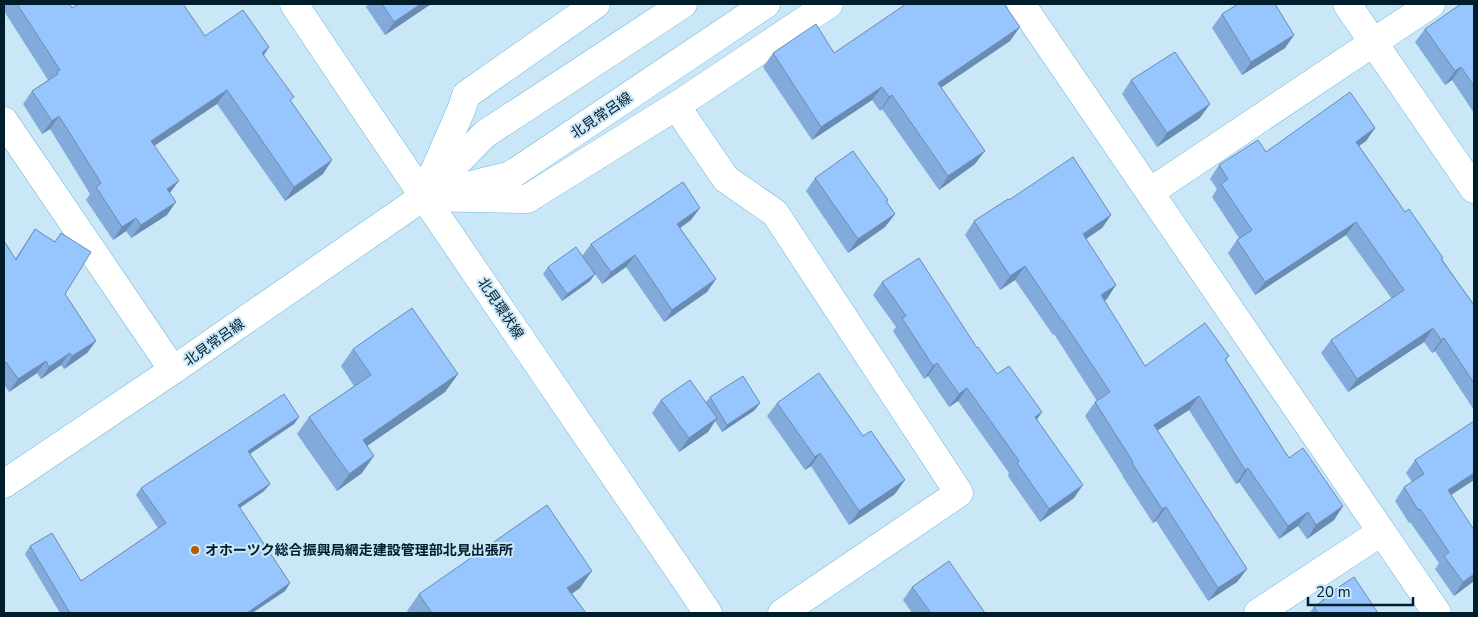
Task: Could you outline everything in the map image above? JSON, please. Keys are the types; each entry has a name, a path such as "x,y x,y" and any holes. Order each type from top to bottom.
{"street":[{"name":"北見環状線","path":"294,4 423,197 484,283 708,613"},
{"path":"596,4 466,96 423,197 527,199 676,106 829,4"},
{"name":"北見常呂線","path":"4,484 423,197 485,134 683,4"},
{"name":"北見常呂線","path":"423,197 511,175 766,4"},
{"path":"1021,4 1437,613"},
{"path":"1347,4 1474,189"},
{"path":"1150,192 1431,4"},
{"path":"676,106 726,178 775,213 959,493 782,613"},
{"path":"4,120 173,370"},
{"path":"1258,613 1381,532"}],"building":[{"path":"17,4 69,4 72,8 79,4 183,4 205,36 243,10 269,47 262,53 294,97 290,100 332,160 294,187 227,90 151,141 179,181 167,189 176,202 141,225 136,218 122,227 96,187 101,183 59,116 52,121 32,91 58,74 57,71 60,70"},
{"path":"382,4 421,4 394,22"},
{"path":"906,4 1004,4 1020,27 938,83 985,151 948,176 892,95 889,97 882,87 821,127 773,53 816,24 834,53"},
{"path":"1238,4 1275,4 1294,35 1251,62 1222,14"},
{"path":"1461,4 1474,4 1474,86 1461,67 1455,71 1425,29"},
{"path":"1175,52 1210,104 1167,133 1131,80"},
{"path":"1350,92 1375,128 1356,142 1405,212 1409,209 1443,258 1441,259 1474,305 1474,383 1444,338 1441,340 1433,328 1357,379 1331,340 1404,290 1356,222 1265,282 1237,240 1252,230 1221,184 1228,179 1219,165 1258,140 1266,152"},
{"path":"853,151 888,200 886,201 895,214 858,239 815,178"},
{"path":"1073,157 1111,215 1083,234 1116,285 1101,295 1145,366 1205,323 1229,356 1225,359 1289,458 1303,448 1343,506 1316,525 1308,512 1288,526 1248,468 1245,470 1199,396 1154,425 1247,569 1218,588 1166,507 1162,509 1095,402 1110,392 1063,321 1025,266 1010,276 974,221"},
{"path":"683,182 700,208 677,224 716,279 672,310 635,255 611,272 591,244"},
{"path":"35,229 55,242 61,233 91,252 65,294 96,341 72,356 70,353 49,367 46,361 18,379 6,362 4,363 4,241 16,260"},
{"path":"576,247 595,274 567,294 548,267"},
{"path":"919,258 977,348 997,374 1009,366 1042,412 1035,417 1083,485 1049,509 1017,463 1019,461 967,388 959,394 937,363 933,366 902,318 906,316 882,282"},
{"path":"412,308 458,374 363,440 374,456 349,474 309,417 371,375 353,349"},
{"path":"819,373 863,436 871,431 905,480 859,511 820,453 815,457 777,403"},
{"path":"743,376 760,403 727,425 710,397"},
{"path":"690,380 717,418 689,438 661,400"},
{"name":"オホーツク総合振興局網走建設管理部北見出張所","path":"284,394 299,417 248,451 270,484 238,505 290,583 247,613 70,613 30,546 52,533 81,581 166,523 141,488"},
{"path":"1474,421 1474,473 1448,490 1474,530 1474,574 1463,582 1444,556 1449,552 1420,509 1418,510 1404,487 1424,474 1415,460"},
{"path":"547,505 592,571 567,588 586,613 432,613 419,594"},
{"path":"949,561 985,613 931,613 912,587"},
{"path":"1354,577 1378,613 1318,613 1314,607 1325,599 1324,597"}],"place":[{"name":"オホーツク総合振興局網走建設管理部北見出張所","path":"195,550"}]}
